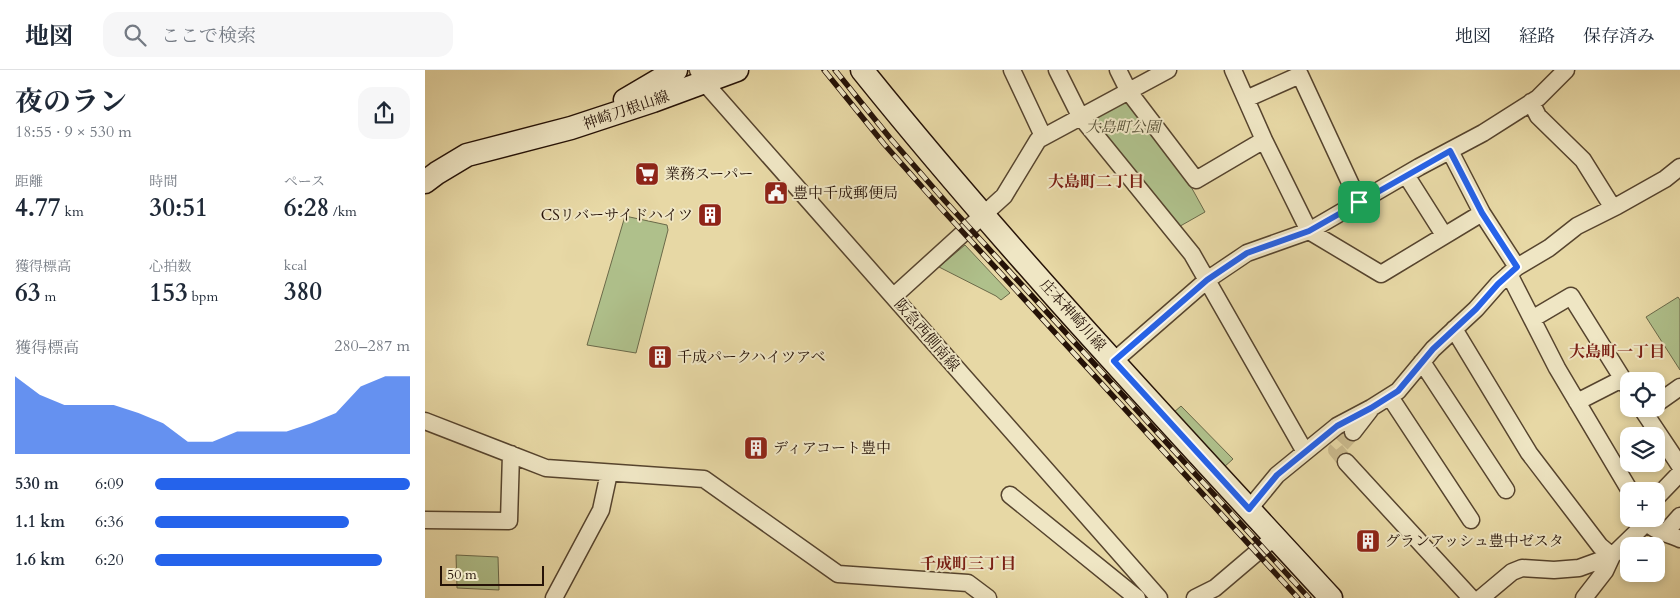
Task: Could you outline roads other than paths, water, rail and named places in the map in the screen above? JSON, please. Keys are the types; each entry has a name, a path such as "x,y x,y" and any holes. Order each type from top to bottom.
{"street":[{"name":"神崎刀根山線","path":"571,128 645,90 676,70"},
{"name":"神崎刀根山線","path":"425,182 467,155 571,128 653,101 701,76 737,70"},
{"name":"庄本神崎川線","path":"862,70 928,152 983,215 1331,598"},
{"path":"1011,70 1043,136"},
{"path":"1057,70 1080,116 1192,254 1305,452"},
{"path":"1118,70 1129,92 1196,180 1264,140"},
{"path":"894,296 1004,196 1038,140 1168,70"},
{"path":"1233,70 1264,140 1309,231 1381,274 1482,213"},
{"path":"1114,361 1207,280 1247,253 1309,231 1483,133 1538,98 1566,70"},
{"path":"1246,99 1300,75 1359,202"},
{"name":"阪急西側南線","path":"701,76 1159,598"},
{"path":"1531,102 1538,116 1583,160 1613,208"},
{"path":"1450,151 1513,270 1532,319 1557,368 1625,482"},
{"path":"1249,509 1277,475 1337,426 1398,391 1422,362 1513,270 1549,248 1577,226 1665,179 1680,167"},
{"path":"1406,175 1444,235"},
{"path":"1532,319 1571,296 1620,376"},
{"path":"1454,330 1529,453 1600,546 1612,556"},
{"path":"1422,362 1506,490"},
{"path":"1577,402 1620,386"},
{"path":"1665,397 1680,387"},
{"path":"1390,396 1471,520"},
{"path":"1353,432 1371,408"},
{"path":"1653,417 1680,466"},
{"path":"425,421 546,468 705,479 838,574 969,583 988,598"},
{"path":"425,520 509,521 511,454"},
{"path":"1346,462 1471,598"},
{"path":"554,598 601,510 609,473"},
{"path":"1665,489 1680,473"},
{"path":"1010,496 1137,598"},
{"path":"1656,527 1673,536 1680,516"},
{"path":"1591,596 1612,556 1639,527"},
{"path":"1195,598 1215,588 1275,537"},
{"path":"1481,598 1511,572 1522,568 1554,570 1579,568 1612,556"}],"tunnel":[{"path":"1346,462 1336,450 1353,432"}],"railway":[{"path":"824,70 884,144 939,206 1298,598"},
{"path":"835,70 890,138 945,201 1309,598"}],"place":[{"name":"業務スーパー","path":"647,174"},
{"name":"豊中千成郵便局","path":"776,193"},
{"name":"CSリバーサイドハイツ","path":"710,215"},
{"name":"千成パークハイツアベ","path":"660,357"},
{"name":"ディアコート豊中","path":"756,448"},
{"name":"グランアッシュ豊中ゼスタ","path":"1368,541"}],"district":[{"name":"大島町二丁目","path":"1096,182"},
{"name":"大島町一丁目","path":"1617,352"},
{"name":"千成町三丁目","path":"968,564"}],"park label":[{"name":"大島町公園","path":"1123,127"}]}
